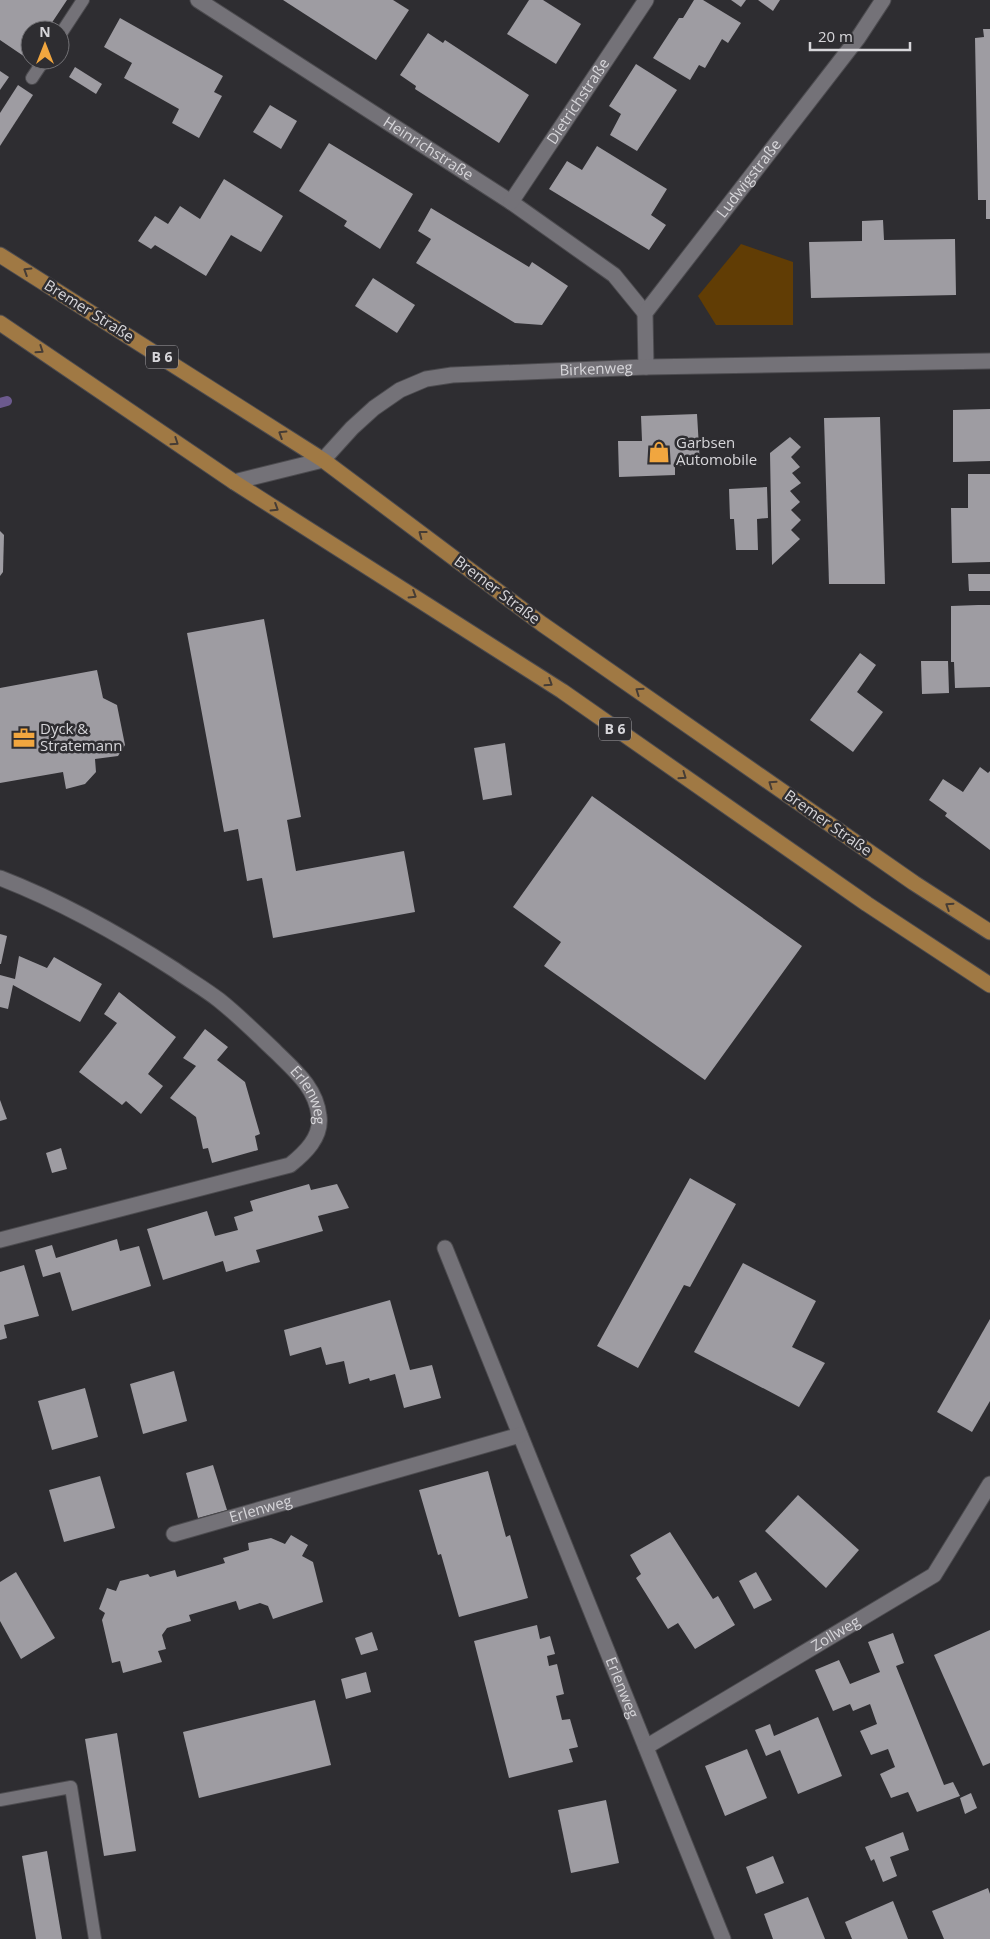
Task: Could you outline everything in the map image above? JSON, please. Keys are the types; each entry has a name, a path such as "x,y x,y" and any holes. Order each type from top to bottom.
{"main road":[{"name":"Bremer Straße","path":"0,256 323,460 542,624 914,883 990,932"},
{"name":"B 6","path":"0,323 234,482 562,691 867,904 990,985"}],"street":[{"name":"Heinrichstraße","path":"198,0 511,202 614,275 645,313"},
{"name":"Dietrichstraße","path":"511,202 646,0"},
{"name":"Ludwigstraße","path":"645,313 858,38 883,0"},
{"path":"645,313 646,367"},
{"name":"Birkenweg","path":"323,460 345,434 374,408 400,390 426,379 452,374 646,367 990,361"},
{"path":"234,482 323,460"},
{"name":"Erlenweg","path":"0,878 75,911 148,953 218,999 252,1029 308,1085 320,1116 318,1132 314,1140 303,1155 290,1165 0,1240"},
{"name":"Erlenweg","path":"445,1248 723,1939"},
{"name":"Erlenweg","path":"174,1534 520,1435"},
{"name":"Zollweg","path":"646,1747 934,1575 990,1484"}],"lane":[{"path":"70,20 83,0"},
{"path":"32,78 37,70"},
{"path":"0,1800 71,1787 95,1939"}],"shaded area":[{"path":"741,244 793,262 793,325 716,325 698,296"}],"building":[{"path":"0,0 67,0 54,20 20,20 20,54 0,40"},
{"path":"283,0 393,0 409,10 376,60"},
{"path":"529,0 543,0 581,24 556,64 507,34"},
{"path":"694,0 703,0 741,23 728,43 722,39 705,68 699,65 690,80 653,58 679,18 683,18"},
{"path":"731,0 746,0 741,7"},
{"path":"758,0 780,0 773,11"},
{"path":"120,18 223,76 214,92 222,96 199,138 172,123 179,109 124,78 132,63 104,47"},
{"path":"983,29 990,29 990,219 986,219 986,200 978,200 975,38 984,37"},
{"path":"428,33 443,43 445,40 529,95 499,143 415,89 416,86 400,75"},
{"path":"636,64 677,90 637,151 610,135 621,114 609,106"},
{"path":"75,67 102,84 96,94 69,77"},
{"path":"0,71 9,77 0,90"},
{"path":"18,85 33,95 0,146 0,113"},
{"path":"270,105 297,121 281,149 253,132"},
{"path":"329,143 413,194 380,249 344,226 347,221 299,191"},
{"path":"597,146 667,189 651,215 666,225 649,250 549,189 567,161 582,170"},
{"path":"224,179 283,216 261,252 231,235 206,276 155,245 151,249 138,241 155,216 168,224 180,206 200,219"},
{"path":"431,208 529,267 532,262 568,286 542,325 515,323 416,263 431,239 418,231"},
{"path":"883,220 884,240 955,239 956,295 811,298 809,242 862,241 862,221"},
{"path":"373,278 415,305 397,333 355,306"},
{"path":"990,409 990,461 953,462 953,410"},
{"name":"Garbsen Automobile","path":"697,414 700,464 675,466 675,475 619,477 618,441 642,441 641,416"},
{"path":"880,417 885,584 829,584 824,418"},
{"path":"790,437 801,447 791,457 800,467 792,473 801,483 790,491 800,502 791,510 801,520 791,530 800,539 772,565 770,453"},
{"path":"968,474 990,474 990,562 952,563 951,508 968,508"},
{"path":"767,487 768,518 757,519 758,550 736,550 734,519 730,519 729,489"},
{"path":"0,531 4,535 3,572 0,576"},
{"path":"968,574 990,574 990,591 969,591"},
{"path":"990,605 990,687 955,688 954,662 951,662 951,606"},
{"path":"264,619 301,817 287,820 296,871 404,851 415,912 273,938 262,878 247,881 238,829 224,832 187,633"},
{"path":"860,653 876,665 857,692 883,712 853,752 810,720"},
{"path":"921,661 948,661 949,693 922,694"},
{"path":"97,670 103,698 117,705 125,745 118,756 95,759 96,772 85,784 66,789 63,772 0,783 0,688"},
{"path":"505,743 512,795 483,800 474,748"},
{"path":"980,767 988,773 990,771 990,850 945,816 947,813 929,800 943,779 963,792"},
{"path":"592,796 802,946 705,1080 544,966 561,942 513,907"},
{"path":"0,934 7,936 1,964 0,964"},
{"path":"19,956 47,968 54,957 102,984 80,1022 13,985 8,1009 0,1007 0,975 15,979"},
{"path":"119,992 176,1037 148,1074 163,1086 141,1114 126,1101 122,1105 79,1072 117,1023 104,1014"},
{"path":"205,1029 228,1047 217,1060 245,1082 260,1134 255,1136 258,1150 212,1163 208,1148 203,1149 196,1117 170,1098 196,1066 183,1058"},
{"path":"0,1100 7,1119 0,1121"},
{"path":"61,1148 67,1169 52,1173 46,1153"},
{"path":"690,1178 736,1204 690,1287 684,1285 638,1368 597,1346"},
{"path":"309,1184 311,1190 337,1184 349,1208 318,1216 323,1231 256,1250 260,1262 226,1272 223,1261 163,1280 147,1229 207,1211 215,1236 238,1230 234,1217 253,1211 250,1201"},
{"path":"117,1239 120,1251 139,1246 151,1286 72,1311 60,1272 43,1277 35,1250 52,1245 56,1258"},
{"path":"743,1263 816,1301 792,1347 825,1363 799,1407 694,1352"},
{"path":"24,1265 39,1316 4,1325 7,1338 0,1340 0,1272"},
{"path":"390,1300 410,1370 432,1365 441,1398 404,1408 395,1374 370,1381 369,1378 349,1384 344,1361 326,1365 321,1347 290,1356 284,1330"},
{"path":"990,1319 990,1401 972,1432 937,1412"},
{"path":"174,1371 187,1421 143,1434 130,1384"},
{"path":"85,1388 98,1437 52,1450 38,1401"},
{"path":"213,1465 227,1510 198,1518 186,1473"},
{"path":"488,1471 506,1537 510,1535 528,1598 459,1617 441,1554 438,1555 419,1490"},
{"path":"100,1476 115,1528 64,1542 49,1490"},
{"path":"798,1495 859,1550 826,1588 765,1531"},
{"path":"670,1532 713,1599 718,1596 735,1625 695,1649 678,1623 668,1629 636,1578 641,1574 630,1555"},
{"path":"291,1535 308,1545 302,1556 313,1562 323,1602 273,1619 268,1606 260,1603 239,1610 236,1601 189,1615 191,1621 167,1628 162,1635 166,1649 158,1651 162,1662 123,1673 120,1661 112,1663 102,1620 105,1613 99,1609 107,1588 116,1591 120,1581 148,1574 150,1577 175,1570 177,1577 225,1563 223,1558 249,1550 248,1543 271,1538 285,1544"},
{"path":"16,1572 55,1638 21,1659 0,1621 0,1582"},
{"path":"756,1572 772,1600 754,1609 739,1581"},
{"path":"537,1625 540,1639 550,1636 555,1654 547,1656 549,1666 557,1664 564,1694 556,1696 562,1720 570,1719 578,1747 569,1749 573,1762 509,1778 474,1641"},
{"path":"990,1630 990,1763 983,1766 934,1655"},
{"path":"372,1632 378,1650 361,1655 355,1638"},
{"path":"893,1633 904,1663 896,1666 944,1785 953,1782 960,1796 917,1812 908,1792 891,1798 880,1774 895,1767 888,1749 871,1755 860,1731 877,1724 870,1704 853,1711 850,1704 833,1711 815,1670 839,1660 850,1684 880,1672 868,1642"},
{"path":"366,1672 371,1692 346,1699 341,1679"},
{"path":"315,1700 331,1765 199,1798 183,1732"},
{"path":"818,1717 842,1776 798,1794 780,1750 766,1756 755,1730 770,1724 774,1736"},
{"path":"117,1733 136,1851 104,1856 85,1739"},
{"path":"747,1749 767,1798 725,1816 705,1766"},
{"path":"971,1793 977,1808 965,1814 960,1798"},
{"path":"606,1800 619,1863 571,1873 558,1810"},
{"path":"903,1832 909,1850 890,1857 897,1876 883,1882 874,1859 871,1861 865,1847"},
{"path":"47,1851 62,1939 36,1939 22,1856"},
{"path":"773,1856 784,1883 756,1894 746,1867"},
{"path":"988,1888 990,1894 990,1939 944,1939 932,1911"},
{"path":"808,1897 825,1939 773,1939 764,1914"},
{"path":"893,1901 908,1939 852,1939 845,1922"}],"waterway":[{"path":"0,403 7,401"}],"place":[{"name":"Garbsen Automobile","path":"659,452"},
{"name":"Dyck & Stratemann","path":"24,738"}]}
